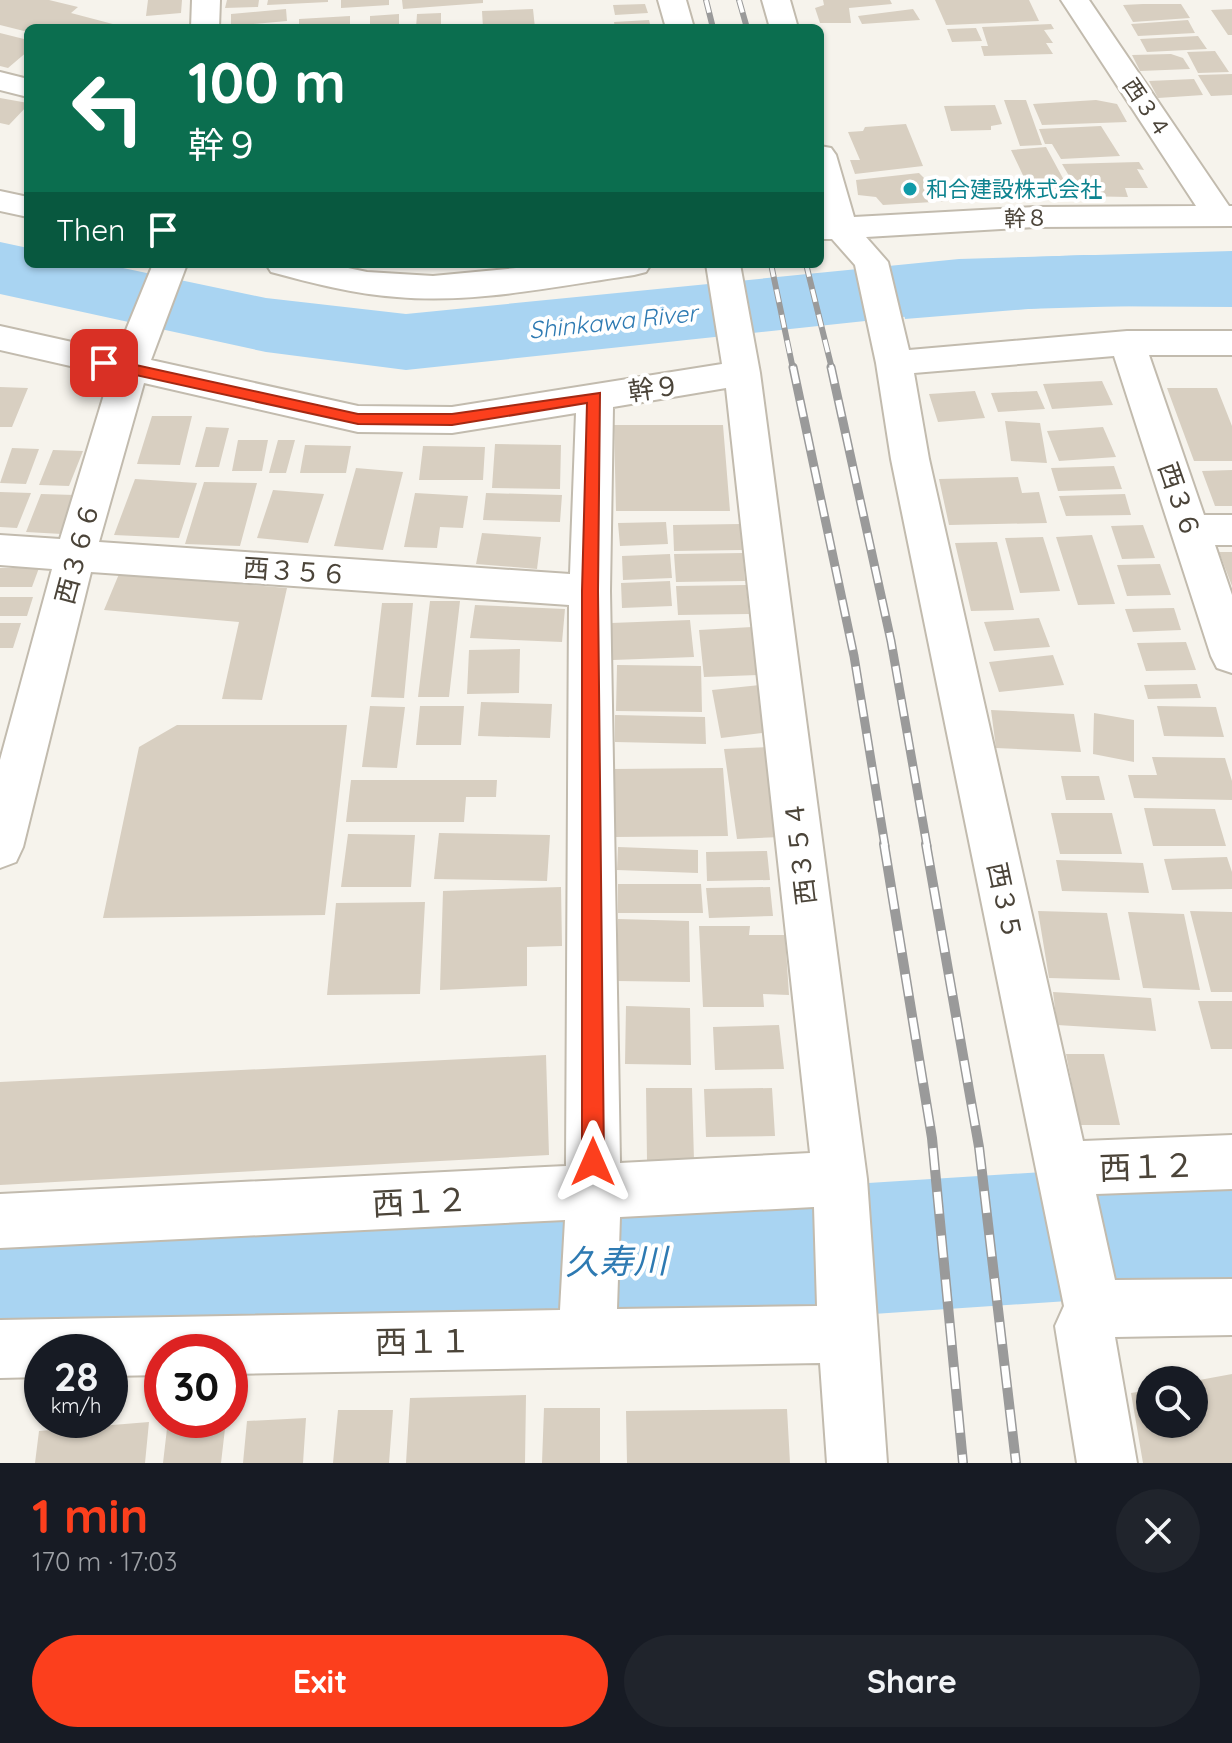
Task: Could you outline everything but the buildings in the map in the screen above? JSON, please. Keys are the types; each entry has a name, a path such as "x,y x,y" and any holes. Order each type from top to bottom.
{"street":[{"path":"205,24 206,0"},
{"path":"672,0 679,24"},
{"path":"776,0 783,24"},
{"name":"西３４","path":"1075,0 1225,216"},
{"path":"0,81 24,87"},
{"path":"824,185 830,229"},
{"path":"0,201 24,206"},
{"name":"幹８","path":"830,229 1035,217 1225,216"},
{"name":"西３５","path":"830,229 871,262 891,350 910,459 1077,1236 1084,1326 1107,1463"},
{"path":"301,268 368,283 420,286 467,284 601,268"},
{"name":"西３５４","path":"724,268 742,373 840,1196 857,1463"},
{"name":"西３６６","path":"0,847 19,700 75,556 130,370 168,270"},
{"name":"幹９","path":"0,338 130,370 358,419 452,420 742,373"},
{"name":"西３６","path":"1127,343 1232,656"},
{"path":"891,350 1232,343"},
{"path":"589,1318 592,1210 590,591 595,397"},
{"path":"1190,530 1232,530"},
{"name":"西３５６","path":"0,550 590,591"},
{"name":"西１２","path":"1077,1236 1232,1162"},
{"name":"西１２","path":"0,1221 592,1210 840,1196"},
{"path":"1077,1236 1232,1307"},
{"name":"西１１","path":"0,1349 589,1318 845,1309"}],"water":[{"path":"1084,255 1232,257 1232,307 1065,306 905,319 896,279 1009,258"}],"waterway":[{"name":"Shinkawa River","path":"0,268 266,325 406,342 959,285 1232,277"},
{"name":"久寿川","path":"0,1275 725,1258 1232,1225"}],"railway":[{"path":"706,0 712,24"},
{"path":"739,0 746,24"},
{"path":"772,268 793,369"},
{"path":"807,268 832,369"},
{"path":"793,367 854,656 885,846"},
{"path":"831,367 891,641 927,846"},
{"path":"884,844 932,1138 963,1463"},
{"path":"926,844 979,1147 1016,1463"}],"place":[{"name":"和合建設株式会社","path":"910,189"}],"route":[{"path":"104,363 358,419 452,420 595,397 590,591 593,1162"}]}
